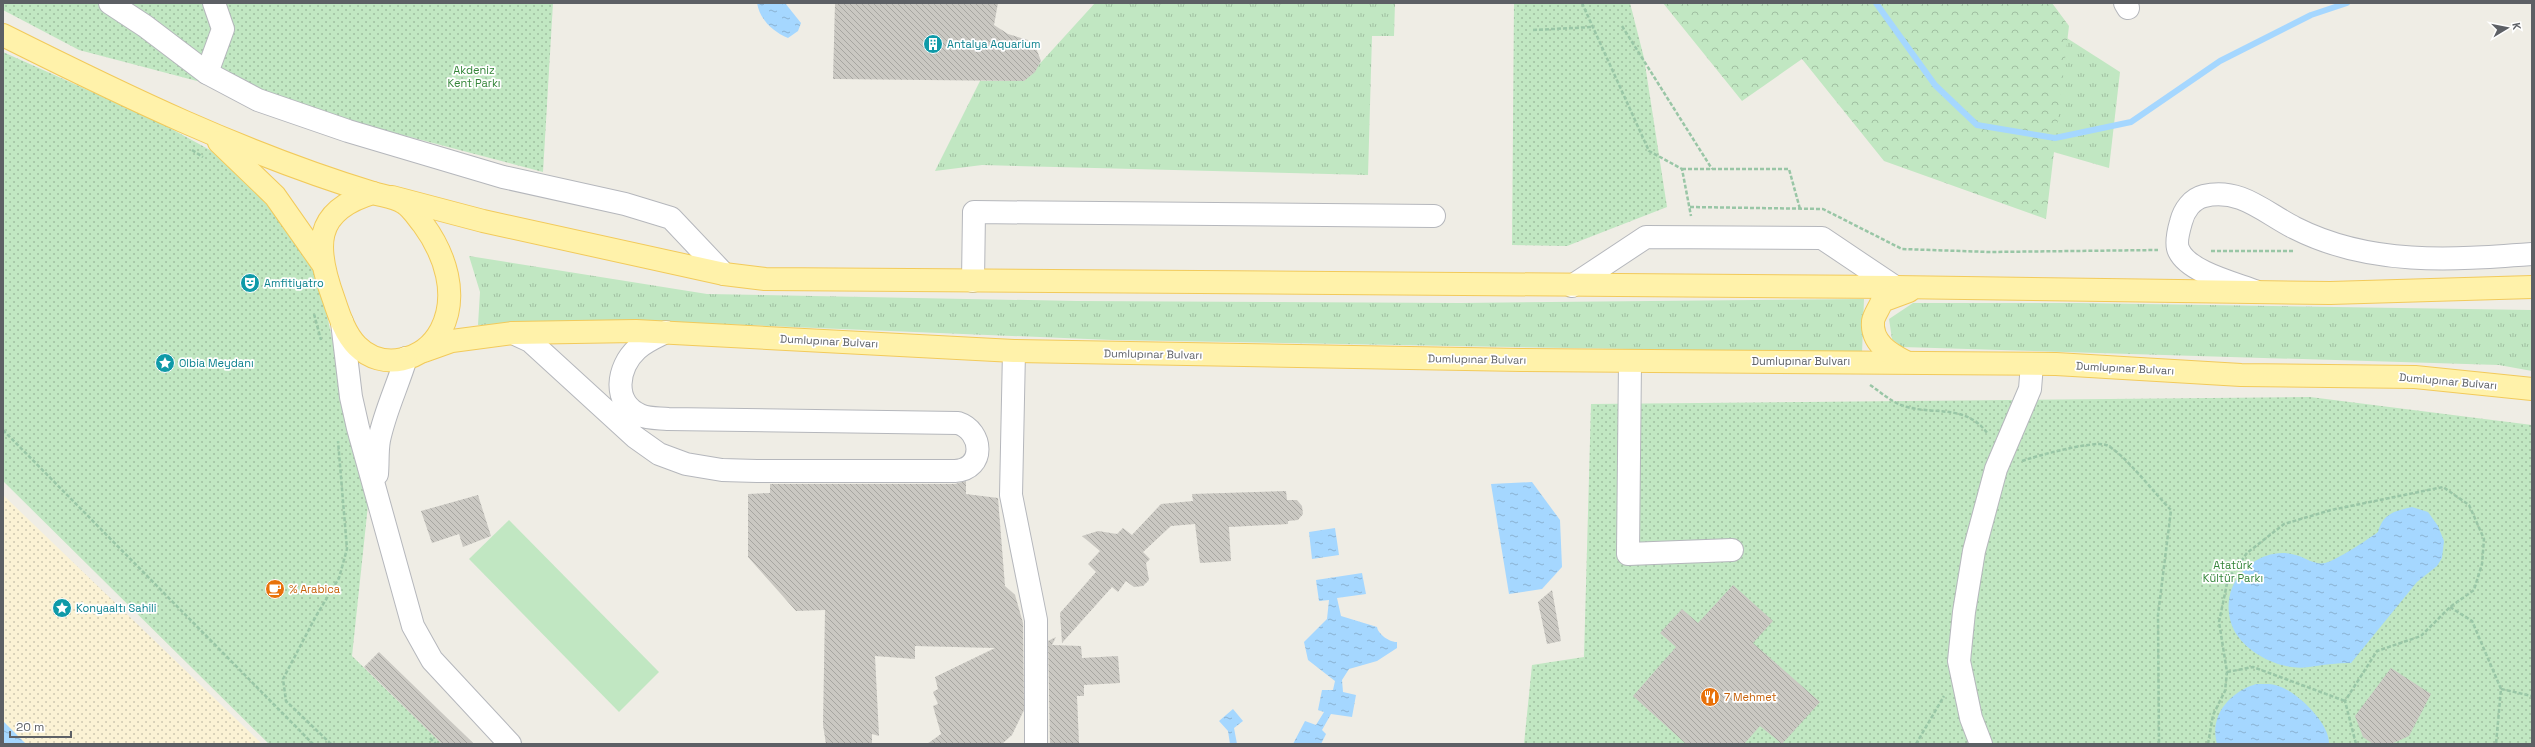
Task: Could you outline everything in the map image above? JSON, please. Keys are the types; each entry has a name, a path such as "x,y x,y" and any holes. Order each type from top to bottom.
{"main road":[{"path":"3,35 110,89 212,136 328,179 382,195 483,221 724,274 765,279 1572,286 1895,287 1916,289 2330,293 2532,287"},
{"path":"212,136 275,196 322,263"},
{"path":"322,263 322,239 336,211 355,198 382,195 405,203 429,232 443,258 448,275 449,305 447,318 434,341 415,354"},
{"name":"Dumlupınar Bulvarı","path":"322,263 342,322 356,345 371,356 390,361 452,341 513,333 636,331 1014,351 1630,361 2032,364 2241,375 2415,377 2532,389"},
{"path":"1906,362 1888,354 1877,341 1873,321 1882,301 1916,289"}],"street":[{"path":"110,3 145,26 207,73 258,100 348,131 503,177 661,214 681,226 724,274"},
{"path":"207,73 224,29 214,3"},
{"path":"2258,292 2206,272 2187,261 2178,250 2178,235 2181,221 2190,205 2196,199 2221,193 2256,204 2295,228 2355,250 2416,260 2441,260 2532,254"},
{"path":"973,281 974,212 1434,216"},
{"path":"1572,286 1646,237 1822,238 1895,287"},
{"path":"342,322 356,421 376,491 390,549 413,626 432,660 510,744"},
{"path":"513,333 530,341 635,437 659,454 686,464 722,470 757,472 955,471 969,468 973,465 976,456 975,438 970,429 958,423 684,419 641,416 626,405 623,399 620,381 623,370 636,350 650,339 666,332"},
{"path":"1014,351 1011,495 1036,620 1036,744"},
{"path":"376,491 379,441 387,411 415,354"},
{"path":"1630,361 1628,554 1732,550"},
{"path":"1981,744 1971,718 1960,661 1964,612 1974,551 1996,469 2030,389 2032,364"}],"path":[{"path":"1582,3 1649,151 1682,169 1789,169 1800,209"},
{"path":"1622,26 1712,169"},
{"path":"1533,30 1593,27"},
{"path":"187,147 204,158"},
{"path":"1682,169 1696,238"},
{"path":"1690,207 1823,209 1902,249 1990,252 2178,250 2303,251 2312,235"},
{"path":"313,309 322,345"},
{"path":"3,430 313,744"},
{"path":"331,744 286,701 283,679 316,616 339,578 347,549 346,514 338,459 338,438"},
{"path":"1996,469 2054,451 2105,444 2121,454 2130,468 2170,510 2158,615 2159,744"},
{"path":"2208,744 2213,715 2225,691 2227,672 2219,622 2228,579 2247,553 2284,524 2331,510 2443,487 2469,505 2484,538 2482,564 2474,590 2450,607 2421,636 2377,651 2345,700 2356,744"},
{"path":"2450,607 2472,620 2502,689 2496,744"},
{"path":"2227,672 2253,667 2345,700"},
{"path":"2502,689 2532,696"},
{"path":"1916,744 1946,692"},
{"path":"430,738 436,744"}],"green space":[{"name":"Akdeniz Kent Parkı","path":"3,3 553,3 543,172 79,50 3,10"},
{"path":"1095,3 1395,3 1394,36 1372,36 1368,175 982,165 935,171 980,81 1024,81"},
{"path":"1514,3 1630,3 1644,58 1667,207 1567,246 1512,245"},
{"path":"1663,3 2052,3 2069,26 2046,219 1884,161 1802,59 1742,101"},
{"path":"2012,3 2120,72 2109,168 1930,116"},
{"path":"3,52 157,121 210,150 251,186 295,238 313,271 327,315 368,505 352,656 442,744 269,744 3,481"},
{"path":"469,256 707,294 1077,301 1460,303 1864,299 1862,353 1112,340 648,321 478,325 480,292"},
{"path":"1913,303 2079,303 2532,310 2532,371 2499,365 1902,347 1892,339 1889,319"},
{"name":"Atatürk Kültür Parkı","path":"2310,397 2532,425 2532,744 1524,744 1532,665 1584,657 1591,404"},
{"path":"509,520 659,672 619,712 469,559"}],"sand":[{"name":"Konyaaltı Sahili","path":"3,495 262,744 26,744 3,721"}],"water":[{"path":"757,3 785,3 801,23 798,31 788,38 772,29 761,15"},
{"path":"1532,482 1560,520 1562,567 1542,589 1509,594 1491,484"},
{"path":"2412,507 2428,512 2438,526 2444,541 2442,558 2437,566 2417,582 2351,663 2299,668 2289,667 2259,655 2243,643 2234,630 2230,618 2229,600 2232,588 2237,579 2251,564 2268,555 2278,553 2289,553 2318,563 2325,563 2337,558 2378,532 2383,521 2390,514"},
{"path":"1335,528 1339,555 1312,559 1309,532"},
{"path":"1362,573 1366,594 1337,598 1341,616 1377,627 1379,632 1384,637 1391,641 1397,642 1397,648 1377,661 1349,669 1342,680 1343,692 1356,695 1352,717 1331,714 1322,730 1326,734 1321,744 1293,744 1305,721 1316,725 1324,712 1318,710 1322,690 1333,690 1335,681 1308,660 1304,642 1327,619 1329,600 1319,601 1316,580"},
{"path":"2256,684 2275,685 2296,696 2319,719 2328,736 2329,744 2217,744 2215,733 2216,724 2219,714 2224,706 2238,693"},
{"path":"1233,709 1243,721 1234,728 1237,744 1230,744 1228,731 1219,721"},
{"path":"3,721 26,744 3,744"}],"building":[{"name":"Antalya Aquarium","path":"835,3 998,3 994,25 1008,34 1028,40 1036,48 1041,61 1035,72 1024,81 833,79"},
{"path":"966,481 966,494 998,498 1005,586 1015,595 1023,623 1024,710 1012,735 1002,744 927,744 941,734 933,706 938,704 933,692 938,689 935,677 995,648 915,646 915,659 875,656 879,736 872,734 872,744 826,744 823,725 825,610 796,611 748,557 748,494 770,493 770,484 955,484"},
{"path":"1286,491 1287,500 1297,500 1302,506 1303,514 1298,520 1288,521 1288,524 1229,527 1231,561 1200,563 1195,524 1171,526 1143,552 1150,559 1146,563 1149,580 1143,586 1134,587 1126,581 1118,592 1112,587 1062,643 1060,613 1096,572 1088,564 1100,551 1082,536 1098,531 1117,534 1123,528 1132,535 1161,504 1193,501 1192,494"},
{"path":"478,495 491,536 463,547 459,534 432,543 421,511"},
{"path":"1733,585 1773,621 1753,643 1820,702 1782,744 1760,726 1744,744 1686,744 1633,696 1676,647 1660,633 1682,609 1698,623"},
{"path":"1552,590 1561,641 1547,644 1538,602"},
{"path":"1056,637 1052,645 1081,646 1082,658 1118,656 1120,683 1084,685 1084,696 1077,696 1079,744 1050,744 1048,641"},
{"path":"379,652 474,744 442,744 364,667"},
{"path":"2391,668 2431,694 2409,736 2391,744 2373,744 2363,737 2355,716"}],"waterway":[{"path":"1876,3 1935,85 1977,125 2055,138 2131,122 2220,61 2311,15 2347,3"}],"place":[{"name":"Antalya Aquarium","path":"933,44"},
{"name":"Amfitiyatro","path":"250,283"},
{"name":"Olbia Meydanı","path":"165,363"},
{"name":"% Arabica","path":"275,589"},
{"name":"Konyaaltı Sahili","path":"62,608"},
{"name":"7 Mehmet","path":"1710,697"}]}
